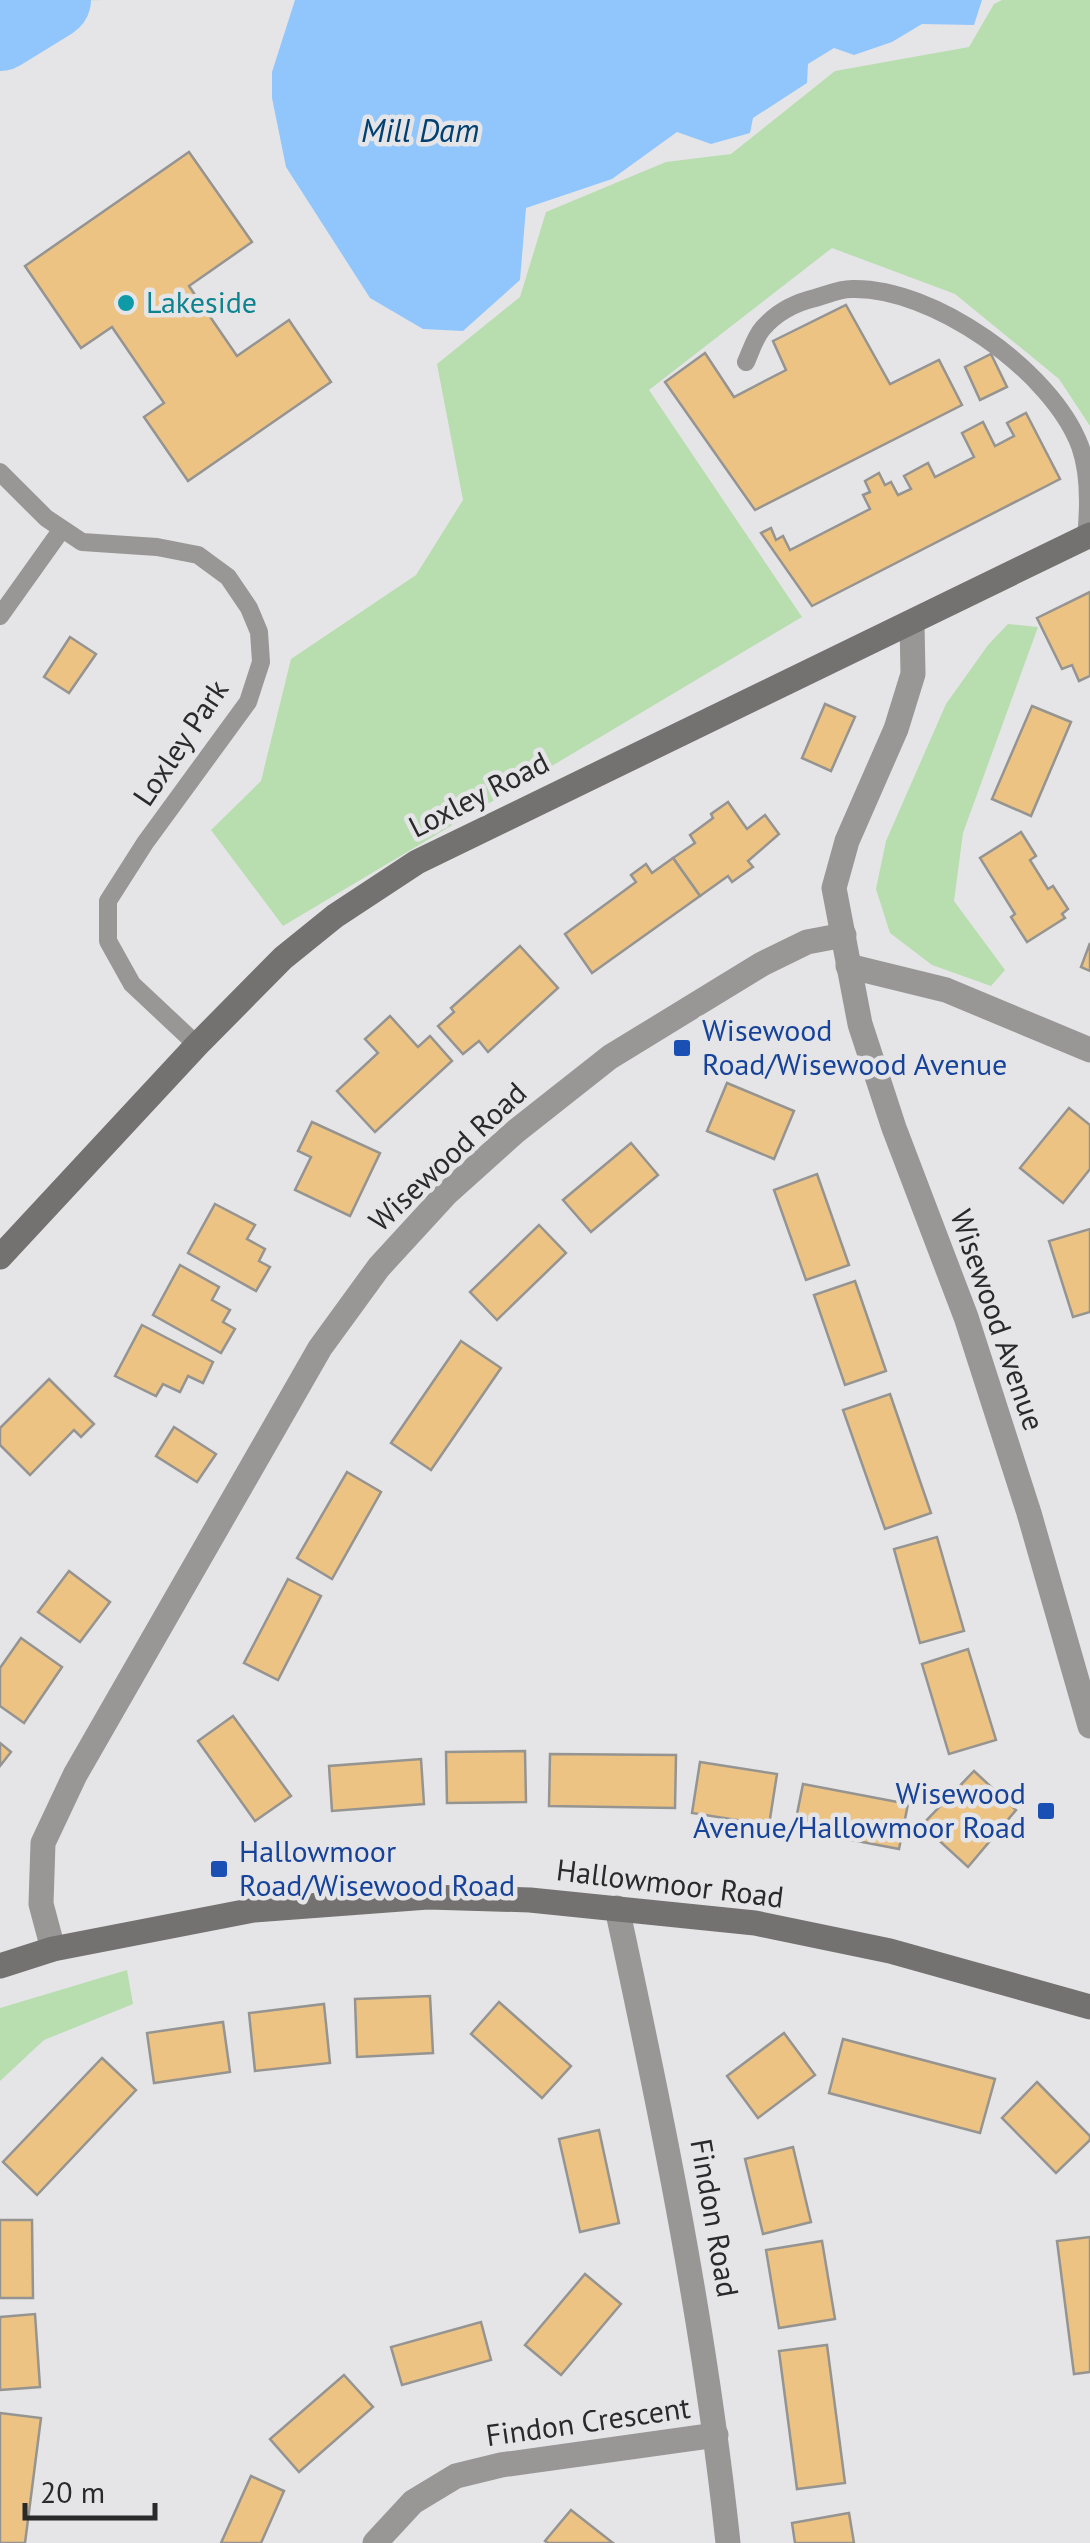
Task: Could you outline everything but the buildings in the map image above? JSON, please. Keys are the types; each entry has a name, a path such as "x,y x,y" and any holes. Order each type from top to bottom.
{"main road":[{"name":"Loxley Road","path":"0,1257 196,1046 283,958 335,916 417,862 1088,536"},
{"name":"Hallowmoor Road","path":"0,1966 53,1948 254,1910 428,1897 530,1900 755,1923 890,1951 1090,2007"}],"street":[{"path":"844,935 834,888 847,841 896,729 914,674 912,623"},
{"name":"Wisewood Avenue","path":"844,935 860,1024 888,1111 966,1317 1029,1513 1090,1726"},
{"name":"Wisewood Road","path":"53,1948 41,1904 43,1843 74,1775 320,1348 379,1266 446,1194 515,1132 610,1057 762,964 807,942 844,935"},
{"path":"848,966 946,990 1090,1050"},
{"name":"Findon Road","path":"618,1908 693,2276 728,2543"},
{"name":"Findon Crescent","path":"376,2543 413,2502 456,2476 500,2464 716,2436"}],"lane":[{"path":"746,362 761,330 792,304 850,288 907,297 960,320 1008,356 1052,400 1080,446 1090,504 1088,536"},
{"name":"Loxley Park","path":"0,472 46,518 82,542 157,547 198,555 228,577 249,608 258,632 261,662 248,702 145,843 108,901 108,941 132,984 196,1046"},
{"path":"0,616 62,528"}],"green space":[{"path":"0,0 105,0 71,1 0,43"},
{"path":"1002,0 1090,0 1090,426 1059,379 955,294 832,248 649,390 802,617 283,926 211,830 261,781 291,659 416,575 463,500 437,364 520,297 546,212 666,162 731,154 835,71 969,47 994,4"},
{"path":"1008,624 1038,627 963,833 954,901 1005,970 991,986 932,965 890,933 876,889 886,841 946,704"},
{"path":"127,1970 133,2004 44,2040 0,2081 0,2008"}],"water":[{"name":"Mill Dam","path":"295,0 982,0 974,25 922,24 892,42 854,55 834,48 808,64 807,83 753,118 750,133 711,144 677,132 612,179 526,208 520,280 463,331 423,329 370,298 286,167 272,98 272,72"}],"waterway":[{"path":"0,32 52,0"}],"place":[{"name":"Lakeside","path":"126,303"},
{"name":"Wisewood Road/Wisewood Avenue","path":"682,1048"},
{"name":"Wisewood Avenue/Hallowmoor Road","path":"1046,1811"},
{"name":"Hallowmoor Road/Wisewood Road","path":"219,1869"}]}
